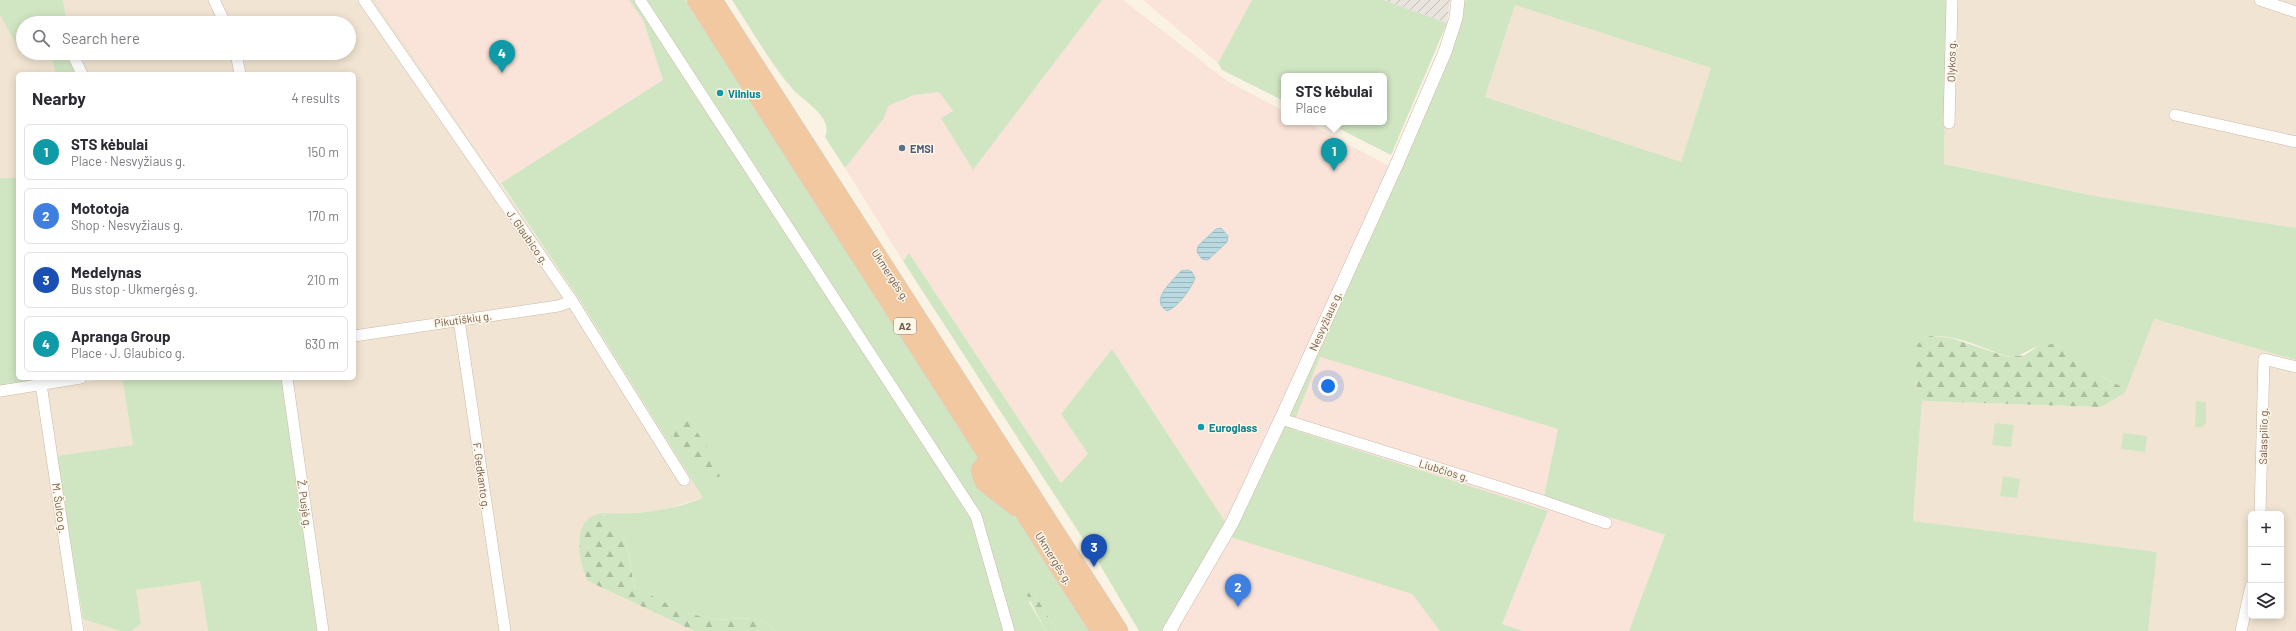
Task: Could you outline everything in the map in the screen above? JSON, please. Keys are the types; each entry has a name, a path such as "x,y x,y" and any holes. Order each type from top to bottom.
{"highway":[{"name":"Ukmergės g.","path":"696,0 991,460 981,465 981,478 1027,516 1100,631"},
{"name":"Ukmergės g.","path":"713,0 1120,631"},
{"path":"991,460 999,460 1031,491"},
{"path":"1088,613 1096,631"}],"street":[{"path":"214,0 222,16"},
{"name":"J. Glaubico g.","path":"364,0 572,301 684,480"},
{"path":"640,0 976,516 1009,631"},
{"name":"Nesvyžiaus g.","path":"1169,631 1232,524 1281,420 1396,166 1445,52 1456,18 1458,0"},
{"name":"Olykos g.","path":"1949,123 1952,0"},
{"path":"2260,0 2296,12"},
{"path":"75,60 81,72"},
{"path":"237,60 240,72"},
{"path":"2175,115 2296,142"},
{"name":"Pikutiškių g.","path":"356,336 558,306 572,301"},
{"name":"F. Gedkanto g.","path":"459,320 505,631"},
{"name":"Salaspilio g.","path":"2260,511 2264,359 2296,367"},
{"path":"0,391 68,380"},
{"name":"Ž. Pusjė g.","path":"287,380 323,631"},
{"name":"M. Šulco g.","path":"42,384 78,631"},
{"name":"Liubčios g.","path":"1281,420 1537,499 1606,523"},
{"path":"2241,631 2248,600"}],"shaded area":[{"path":"63,0 376,0 581,302 703,498 658,511 624,514 601,513 588,581 694,631 326,631 291,380 356,380 356,72 79,72 76,60 356,60 356,16 66,16"},
{"path":"376,0 629,0 643,20 663,80 501,183"},
{"path":"1102,0 1123,0 1227,81 1281,109 1281,125 1312,125 1389,166 1226,523 1112,349 1061,414 1089,455 1061,483 909,253 903,261 845,168 883,118 888,106 914,95 939,92 953,111 942,118 973,170"},
{"path":"1143,0 1252,0 1218,63"},
{"path":"1383,0 1450,0 1447,23"},
{"path":"1947,0 2296,0 2296,228 2095,196 1944,164"},
{"path":"1515,5 1711,68 1681,163 1485,97"},
{"path":"0,15 16,44 16,60 52,60 55,72 16,72 16,178 0,178"},
{"path":"2153,319 2296,360 2296,631 2148,631 2156,552 1913,521 1922,401 2101,407 2125,393"},
{"path":"1320,357 1558,429 1544,496 1665,535 1629,631 1523,631 1502,624 1548,511 1290,429"},
{"path":"96,380 122,380 133,445 56,456 46,388"},
{"path":"36,389 73,631 0,631 0,395"},
{"path":"1230,537 1412,594 1440,631 1175,631"},
{"path":"200,581 208,631 131,631 141,624 135,590"},
{"path":"83,619 120,631 85,631"}],"green space":[{"path":"0,0 63,0 66,16 16,16 16,44 0,15"},
{"path":"629,0 685,0 1090,631 1057,631 1035,595 1029,602 1046,631 776,631 763,621 755,619 715,619 694,615 674,607 635,587 629,555 622,535 617,526 601,513 640,513 678,506 703,498 581,302 501,183 663,80 643,20"},
{"path":"732,0 1102,0 973,170 941,118 953,111 939,92 914,95 888,106 884,118 845,168 825,137 827,129 821,116 816,109 796,92 783,77"},
{"path":"1252,0 1383,0 1447,23 1391,155 1332,125 1387,125 1387,73 1281,73 1281,100 1222,70 1218,63"},
{"path":"1465,0 1947,0 1944,164 2095,196 2296,228 2296,360 2154,319 2125,393 2118,386 2096,372 2082,358 2063,349 2039,347 2033,348 2015,357 2011,357 1966,341 1934,336 1924,338 1918,362 1916,379 1918,395 1922,401 1913,521 2157,552 2148,631 1629,631 1665,535 1544,496 1558,429 1320,357 1291,429 1548,511 1502,624 1523,631 1440,631 1412,594 1230,537 1275,448 1454,46","holes":["1515,5 1711,68 1681,162 1485,97"]},
{"path":"52,60 76,60 79,72 55,72"},
{"path":"0,178 16,178 16,380 43,380 0,387"},
{"path":"909,253 1061,483 1088,454 1061,414 1112,349 1226,523 1164,631 1139,631 1100,565 903,261"},
{"path":"1931,336 1951,338 2008,357 2025,355 2037,347 2052,344 2070,350 2085,359 2102,377 2120,386 2125,393 2101,407 1922,401 1917,395 1915,364 1917,345 1924,338"},
{"path":"122,380 282,380 317,631 208,631 200,581 136,590 141,624 131,631 120,631 83,619 56,456 133,445"},
{"path":"2196,401 2206,402 2206,423 2203,427 2195,427"},
{"path":"680,417 686,420 699,434 711,453 719,471 720,478 718,481 707,476 693,458 679,449 675,441 673,422"},
{"path":"1995,423 2014,425 2011,447 1992,445"},
{"path":"2123,433 2147,436 2145,452 2121,449"},
{"path":"2003,476 2020,479 2017,498 2000,496"},
{"path":"601,513 617,526 622,535 629,555 635,587 674,607 694,615 715,619 755,619 770,625 776,631 694,631 588,581 581,558 581,531 589,518"},
{"path":"1029,592 1035,595 1057,631 1046,631 1027,595"}],"water":[{"path":"1221,228 1228,236 1227,242 1208,260 1202,259 1197,252 1198,246 1216,229"},
{"path":"1188,270 1192,272 1195,278 1193,282 1180,302 1167,311 1162,307 1160,302 1161,296 1181,271"}],"place":[{"name":"Apranga Group","path":"502,73"},
{"name":"Vilnius","path":"720,93"},
{"name":"EMSI","path":"902,148"},
{"name":"STS kėbulai","path":"1334,171"},
{"name":"Euroglass","path":"1201,427"},
{"name":"Medelynas","path":"1094,567"},
{"name":"Mototoja","path":"1238,607"}]}
